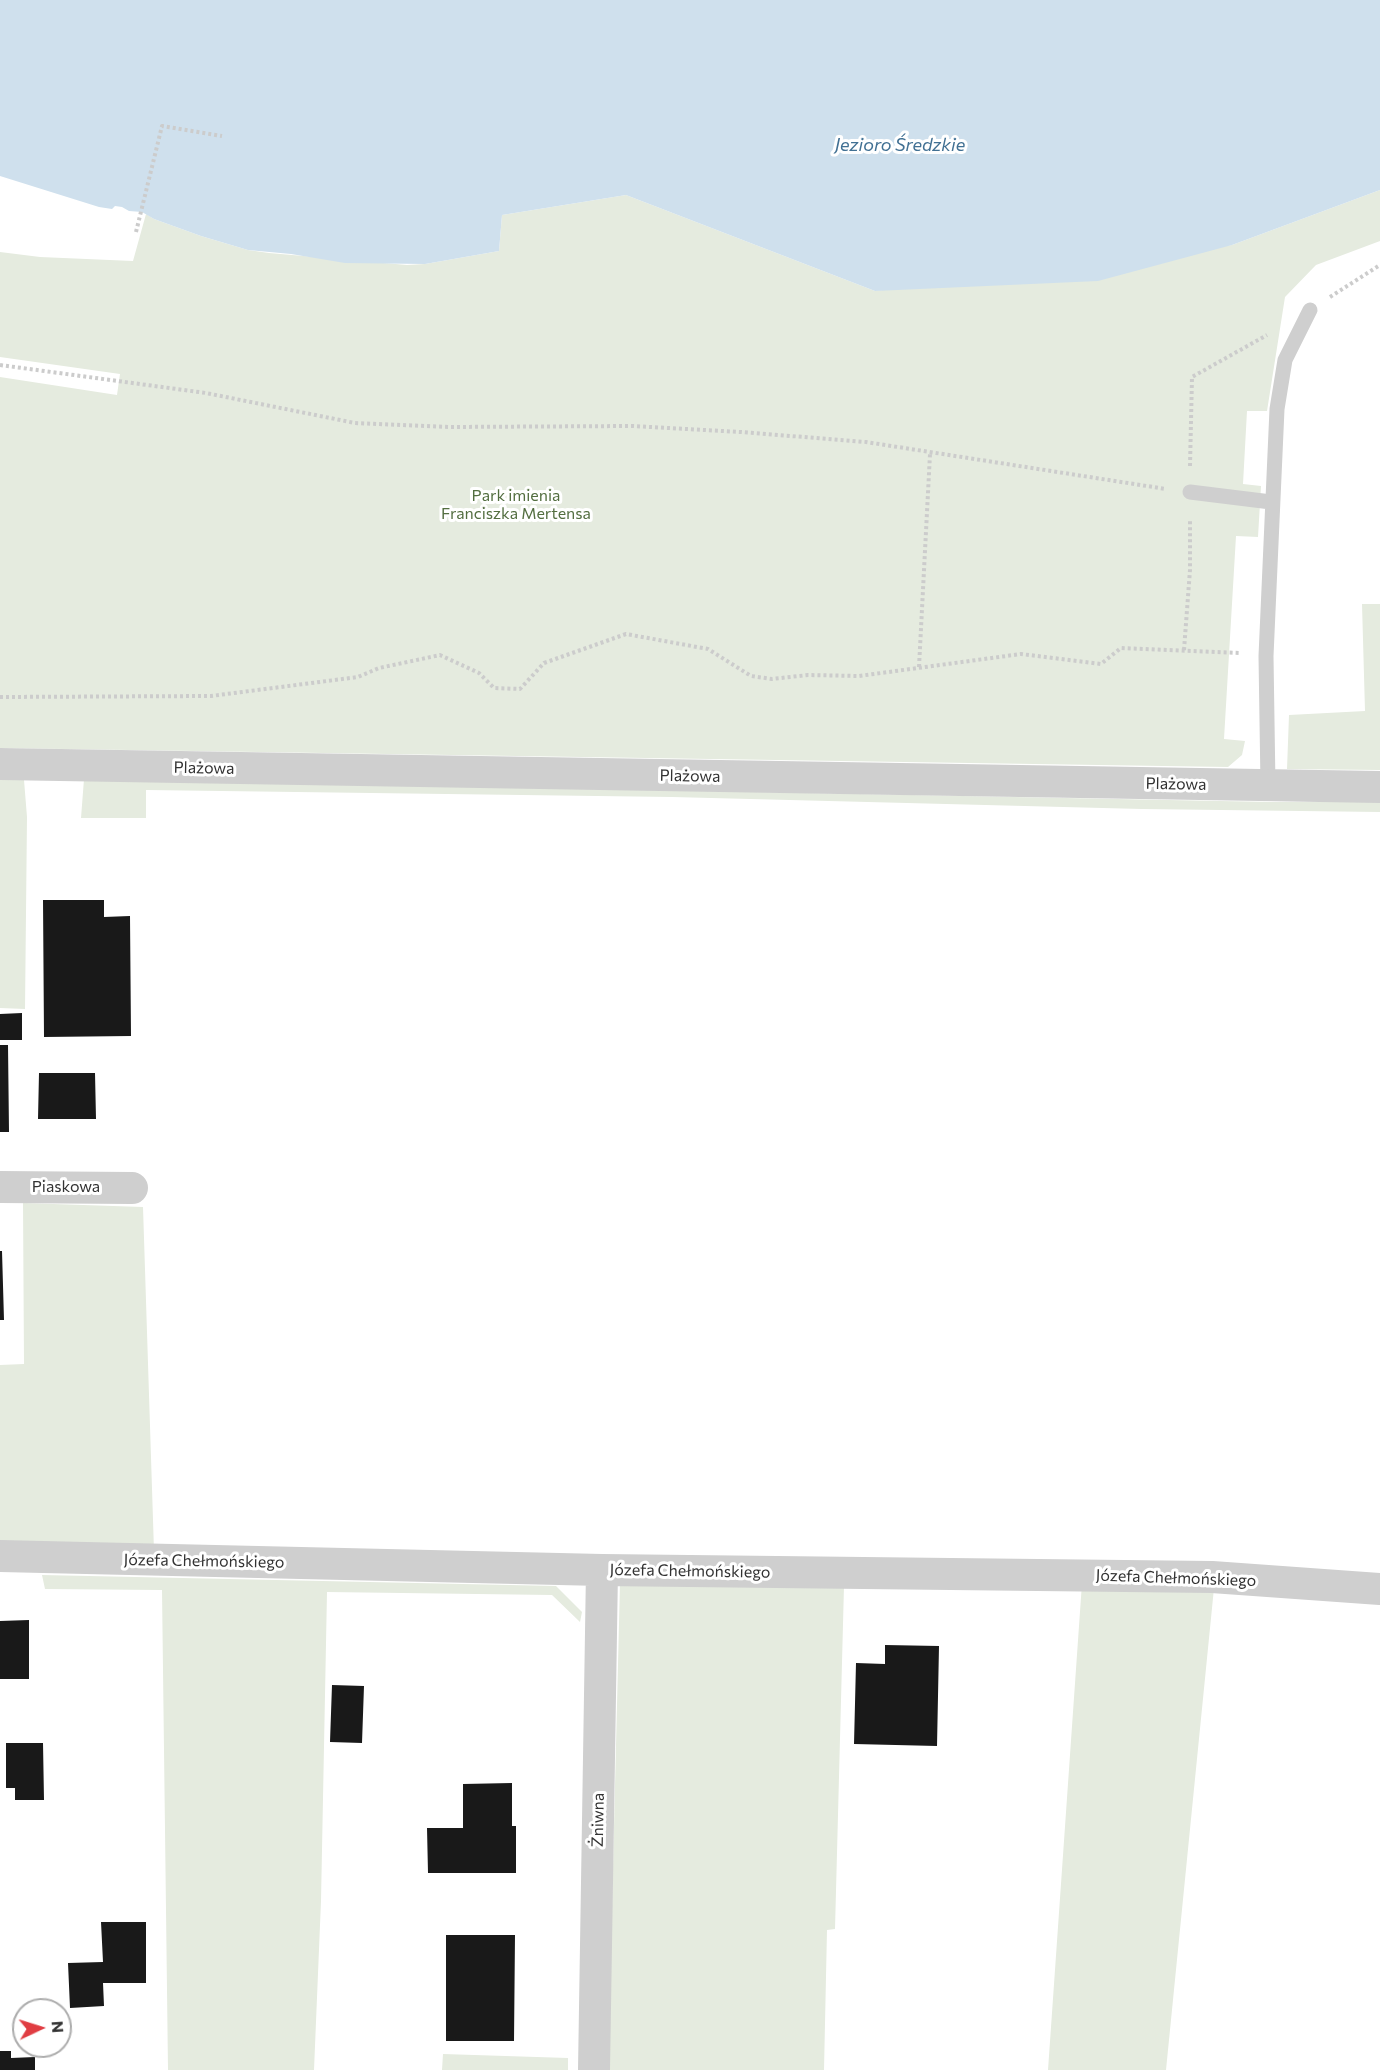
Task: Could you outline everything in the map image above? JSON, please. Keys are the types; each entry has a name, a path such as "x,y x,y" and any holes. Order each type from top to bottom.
{"street":[{"name":"Plażowa","path":"0,764 1380,787"},
{"name":"Piaskowa","path":"0,1187 132,1188"},
{"name":"Józefa Chełmońskiego","path":"0,1556 602,1570 1212,1577 1380,1589"},
{"name":"Żniwna","path":"594,2070 602,1570"}],"lane":[{"path":"1268,786 1266,656 1271,502 1277,409 1285,360 1310,310"},
{"path":"1190,492 1271,502"}],"path":[{"path":"135,232 162,126 222,136"},
{"path":"1184,650 1190,570 1192,377 1310,310 1380,265"},
{"path":"0,364 206,393 355,423 448,427 632,426 866,442 1190,492"},
{"path":"919,667 930,453"},
{"path":"0,697 211,696 358,676 379,668 440,655 479,673 494,688 520,688 544,663 626,634 708,649 751,676 772,679 808,675 859,676 1021,654 1101,664 1121,648 1228,652 1266,656"}],"green space":[{"name":"Park imienia Franciszka Mertensa","path":"1380,190 1380,241 1316,265 1285,297 1267,411 1247,411 1243,484 1261,486 1258,537 1236,536 1224,739 1245,741 1242,755 1228,767 0,748 0,377 117,395 120,374 0,357 0,252 40,257 133,261 146,214 201,236 248,250 407,265 425,264 499,251 502,215 626,195 875,291 1232,245"},
{"path":"1362,604 1380,604 1380,770 1287,769 1289,715 1365,711"},
{"path":"0,779 24,780 27,817 25,1009 0,1008"},
{"path":"84,779 1272,802 1380,802 1380,812 1142,809 672,797 146,790 146,818 81,818"},
{"path":"23,1203 143,1207 154,1551 0,1547 0,1365 24,1364"},
{"path":"42,1575 556,1586 582,1612 580,1622 552,1595 327,1592 321,1901 314,2070 168,2070 162,1590 45,1589"},
{"path":"620,1583 844,1586 835,1929 827,1930 824,2070 608,2070"},
{"path":"1082,1583 1214,1588 1166,2070 1048,2070"},
{"path":"443,2054 568,2058 568,2070 442,2070"}],"water":[{"name":"Jezioro Średzkie","path":"0,0 1380,0 1380,190 1232,245 1098,281 875,291 626,195 502,215 499,251 425,264 345,263 248,250 201,236 154,219 142,212 129,211 115,206 112,209 99,207 0,176"}],"building":[{"path":"43,900 104,900 104,917 130,916 131,1036 44,1037"},
{"path":"22,1013 22,1040 0,1040 0,1014"},
{"path":"0,1045 8,1045 9,1132 0,1132"},
{"path":"39,1073 95,1073 96,1119 38,1119"},
{"path":"0,1251 2,1251 4,1320 0,1320"},
{"path":"29,1620 29,1679 0,1679 0,1621"},
{"path":"885,1645 939,1646 937,1746 854,1744 856,1663 885,1664"},
{"path":"332,1685 364,1686 362,1743 330,1742"},
{"path":"6,1743 43,1743 44,1800 15,1800 15,1788 6,1788"},
{"path":"512,1783 512,1826 516,1826 516,1873 428,1873 427,1828 463,1828 463,1784"},
{"path":"101,1922 146,1922 146,1983 103,1983 104,2006 72,2008 68,1963 103,1962"},
{"path":"446,1935 515,1935 514,2041 446,2041"},
{"path":"0,2051 11,2051 11,2058 35,2058 35,2070 0,2070"}]}
